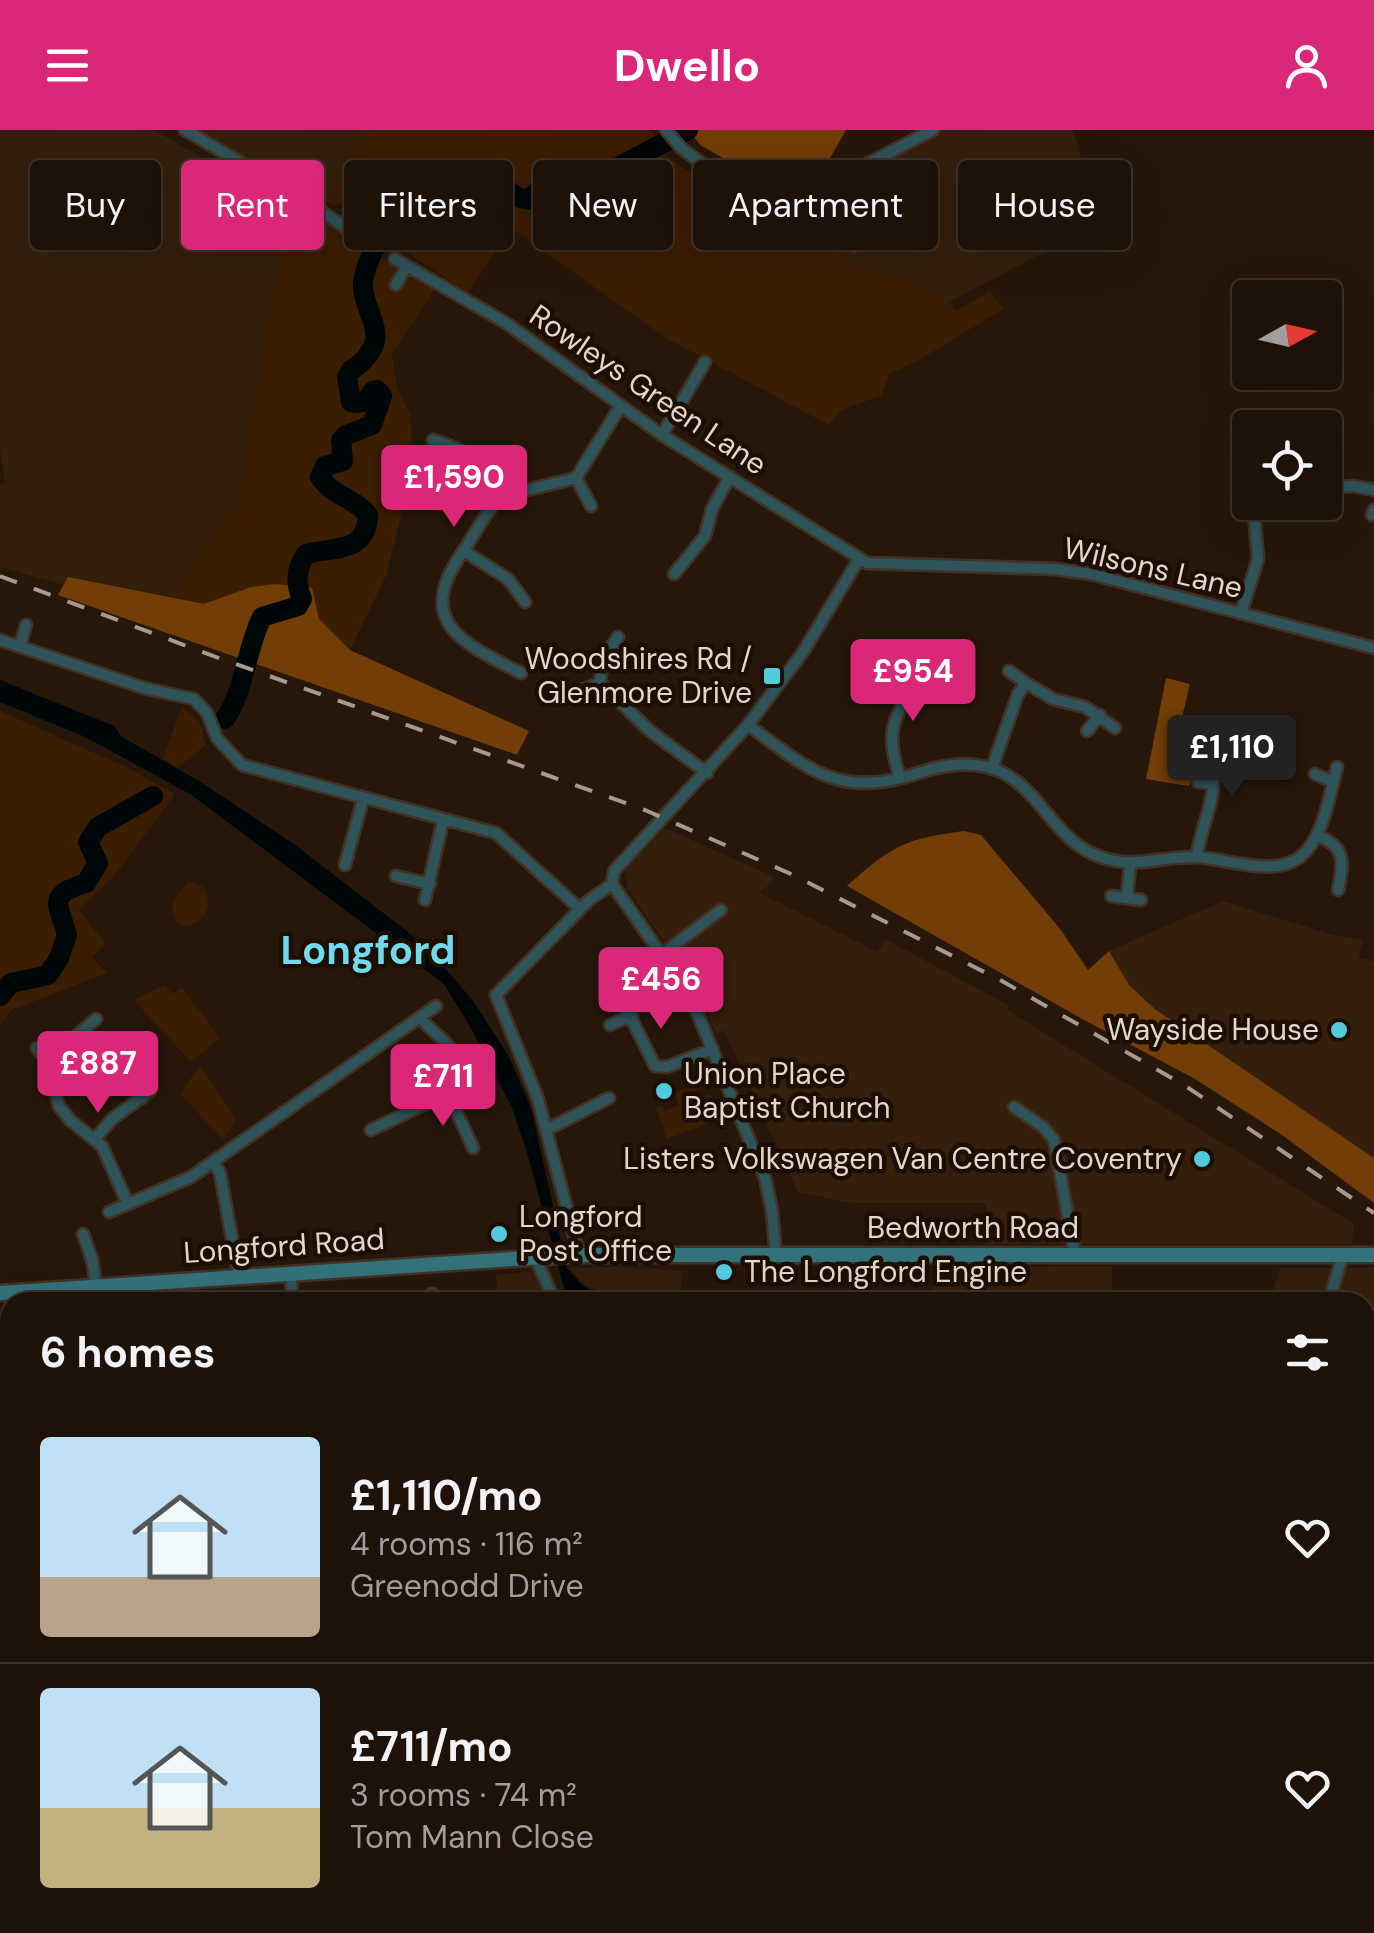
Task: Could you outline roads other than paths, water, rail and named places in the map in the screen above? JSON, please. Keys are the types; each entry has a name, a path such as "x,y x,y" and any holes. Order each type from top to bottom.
{"main road":[{"name":"Bedworth Road","path":"576,1255 1374,1254"},
{"name":"Longford Road","path":"24,1292 576,1255"}],"street":[{"path":"185,130 344,227"},
{"path":"666,130 697,160"},
{"path":"875,160 934,130"},
{"name":"Rowleys Green Lane","path":"395,259 506,324 662,435 860,558"},
{"path":"396,285 408,266"},
{"path":"662,435 705,362"},
{"path":"521,673 465,641 444,616 443,584 490,509 504,496 576,478 620,407"},
{"path":"433,440 454,448 492,474 504,496"},
{"path":"576,478 592,506"},
{"path":"674,574 705,536 712,509 729,478"},
{"path":"1342,487 1374,490"},
{"path":"1241,612 1258,559 1255,520"},
{"path":"464,552 508,579 524,602"},
{"path":"776,1256 765,1178 687,992 612,884 614,870 748,725 824,621 860,558"},
{"name":"Wilsons Lane","path":"860,558 880,566 1072,571 1374,648"},
{"path":"20,646 26,625"},
{"path":"600,684 602,661 618,637"},
{"path":"0,640 144,688 194,700 203,708 217,738 242,765 500,836 580,909"},
{"path":"1009,671 1053,699 1100,715 1114,728"},
{"path":"900,778 890,729 914,674"},
{"path":"600,684 650,732 706,773"},
{"path":"573,700 579,691 600,684"},
{"path":"992,768 1018,694 1026,684"},
{"path":"892,686 908,692"},
{"path":"1087,730 1100,715"},
{"path":"748,725 810,770 841,783 872,784 960,764 992,768 1032,792 1079,844 1092,853 1130,864 1197,857 1283,866 1304,855 1317,835 1338,767"},
{"path":"1197,857 1200,827 1212,801 1218,768"},
{"path":"1315,774 1333,782"},
{"path":"1198,782 1213,783"},
{"path":"346,865 363,799"},
{"path":"425,900 443,820"},
{"path":"1317,835 1336,845 1342,856 1338,890"},
{"path":"1126,898 1130,864"},
{"path":"396,876 430,884"},
{"path":"576,1255 538,1099 496,994 599,890 612,884"},
{"path":"1110,896 1140,900"},
{"path":"662,954 721,910"},
{"path":"619,994 658,1068 712,1049"},
{"path":"108,1212 170,1188 214,1163 436,1006"},
{"path":"610,1025 632,1015"},
{"path":"47,1061 96,1018"},
{"path":"371,1130 448,1092 459,1080 459,1061 445,1038 430,1030 421,1018"},
{"path":"84,1029 95,1042"},
{"path":"38,1048 47,1061 55,1098 64,1113 106,1153 128,1204"},
{"path":"95,1139 112,1120 147,1094 130,1086"},
{"path":"448,1092 473,1148"},
{"path":"546,1130 609,1098"},
{"path":"1014,1107 1043,1127 1054,1140 1076,1255"},
{"path":"214,1163 220,1174 239,1278"},
{"path":"83,1234 94,1264 96,1286"},
{"path":"1332,1292 1343,1254"},
{"path":"538,1256 551,1292"},
{"path":"291,1273 292,1292"}],"waterway":[{"path":"225,719 237,695 262,617 298,606 302,599 298,576 306,554 347,546 362,536 366,527 368,515 320,477 325,466 343,461 341,440 372,425 382,396 377,390 364,401 351,402 347,377 366,358 375,341 375,328 364,295 364,276 386,230 397,217 423,204 436,207 452,224 464,223 493,191 505,188 529,200 541,187 618,167 688,130"},
{"path":"0,996 11,983 48,975 67,935 60,897 86,883 98,863 88,842 98,827 153,796"}],"railway":[{"path":"0,576 645,810 791,874 1002,981 1184,1085 1374,1213"}],"place":[{"name":"Woodshires Rd / Glenmore Drive","path":"772,676"},
{"name":"Wayside House","path":"1339,1030"},
{"name":"Union Place Baptist Church","path":"664,1091"},
{"name":"Listers Volkswagen Van Centre Coventry","path":"1202,1159"},
{"name":"Longford Post Office","path":"499,1234"},
{"name":"The Longford Engine","path":"724,1272"}],"district":[{"name":"Longford","path":"368,950"}]}
